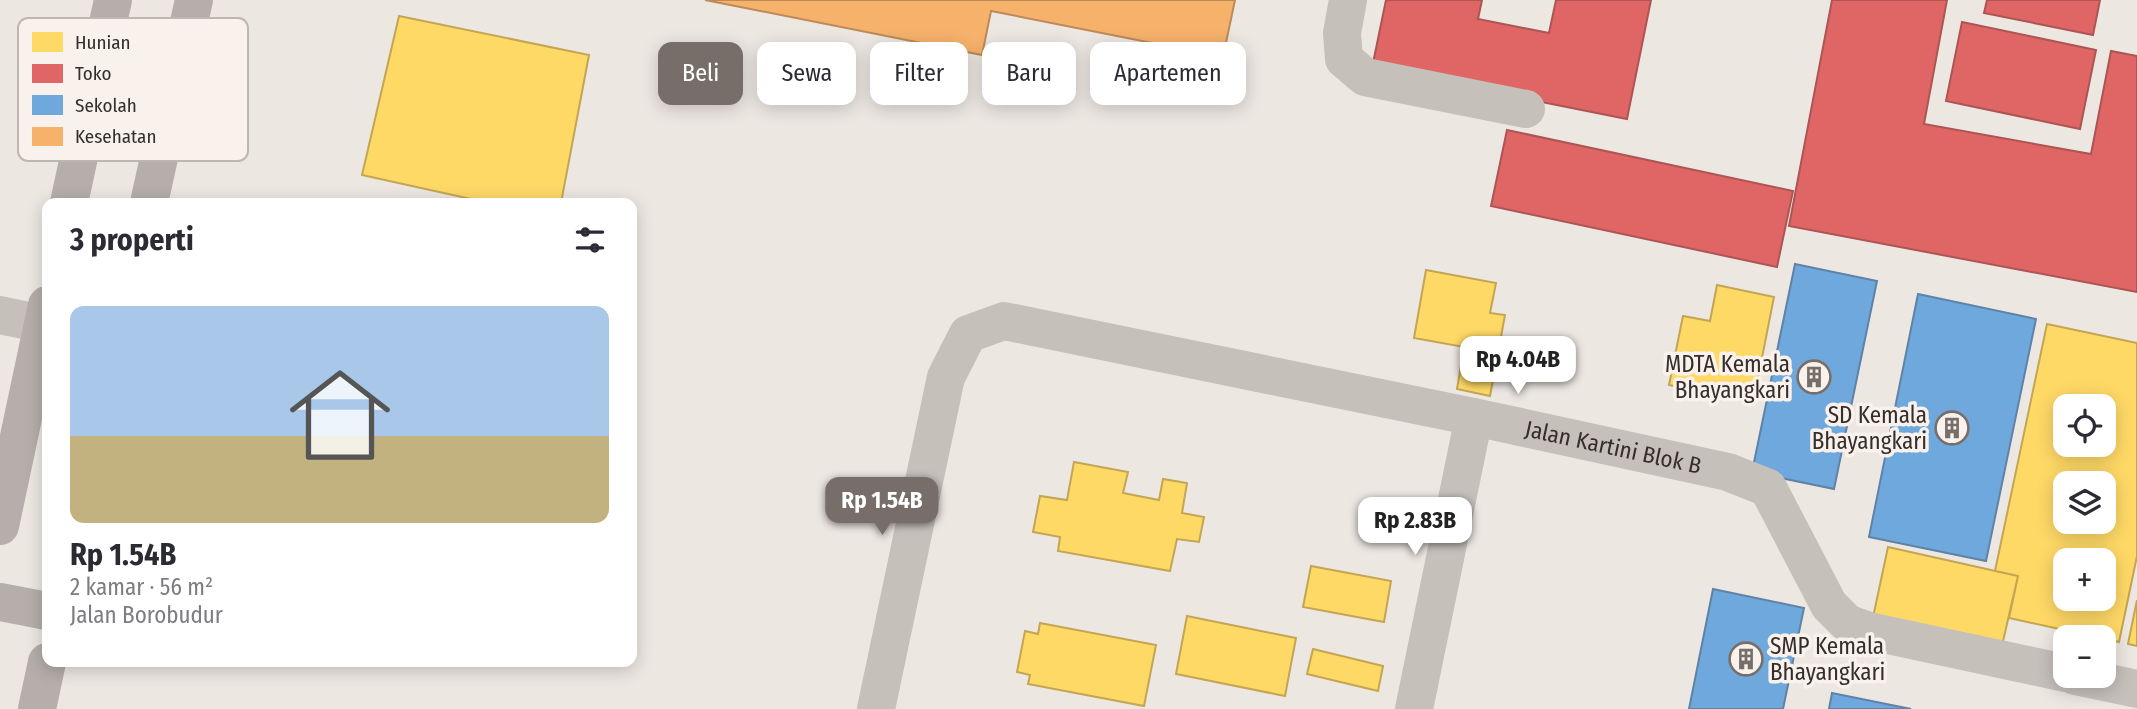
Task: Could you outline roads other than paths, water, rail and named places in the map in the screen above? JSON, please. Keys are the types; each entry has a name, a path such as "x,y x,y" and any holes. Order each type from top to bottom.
{"main road":[{"path":"109,18 113,0"},
{"path":"190,18 194,0"},
{"path":"70,198 78,161"},
{"path":"150,198 158,161"},
{"path":"0,526 42,329"},
{"path":"0,602 42,610"},
{"path":"37,709 46,667"}],"street":[{"path":"1348,0 1342,33 1344,59 1365,77 1526,109"},
{"path":"0,315 42,315"},
{"name":"Jalan Kartini Blok B","path":"876,709 946,377 968,334 1004,321 1728,472 1768,488 1829,605 1847,623 1870,631 2053,670"},
{"path":"1414,709 1474,417"},
{"path":"2109,688 2129,695"}],"place":[{"name":"MDTA Kemala Bhayangkari","path":"1814,377"},
{"name":"SD Kemala Bhayangkari","path":"1952,428"},
{"name":"SMP Kemala Bhayangkari","path":"1746,659"}]}
